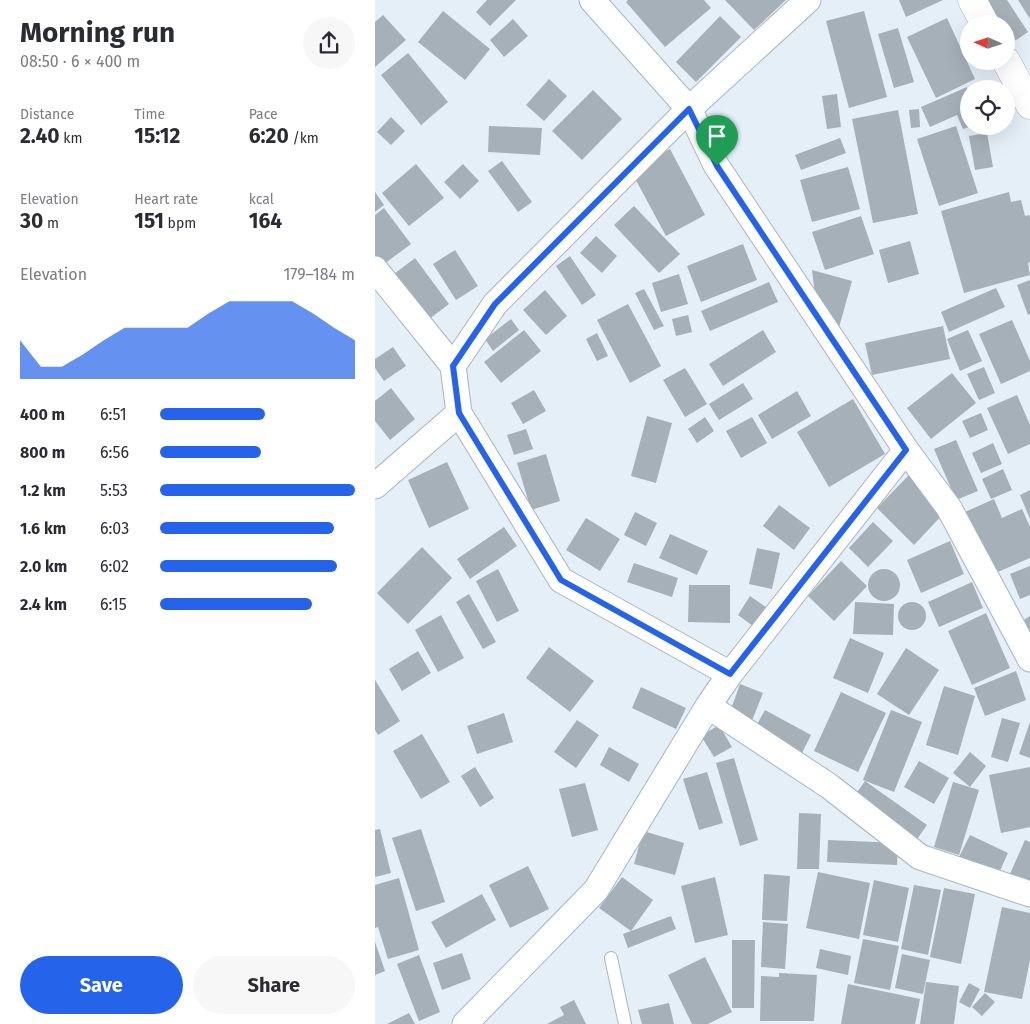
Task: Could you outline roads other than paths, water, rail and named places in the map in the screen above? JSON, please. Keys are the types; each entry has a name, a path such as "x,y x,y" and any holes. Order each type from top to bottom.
{"street":[{"path":"592,0 689,109 717,166 906,450 949,508 1030,659"},
{"path":"453,366 495,304 689,109 808,0"},
{"path":"973,0 980,15"},
{"path":"1011,70 1030,105"},
{"path":"375,269 453,366 459,413 561,580 730,674"},
{"path":"375,486 459,413"},
{"path":"465,1024 597,890 708,706 730,674 906,450"},
{"path":"708,706 829,786 920,857 1030,894"}],"lane":[{"path":"611,958 625,1024"}]}
